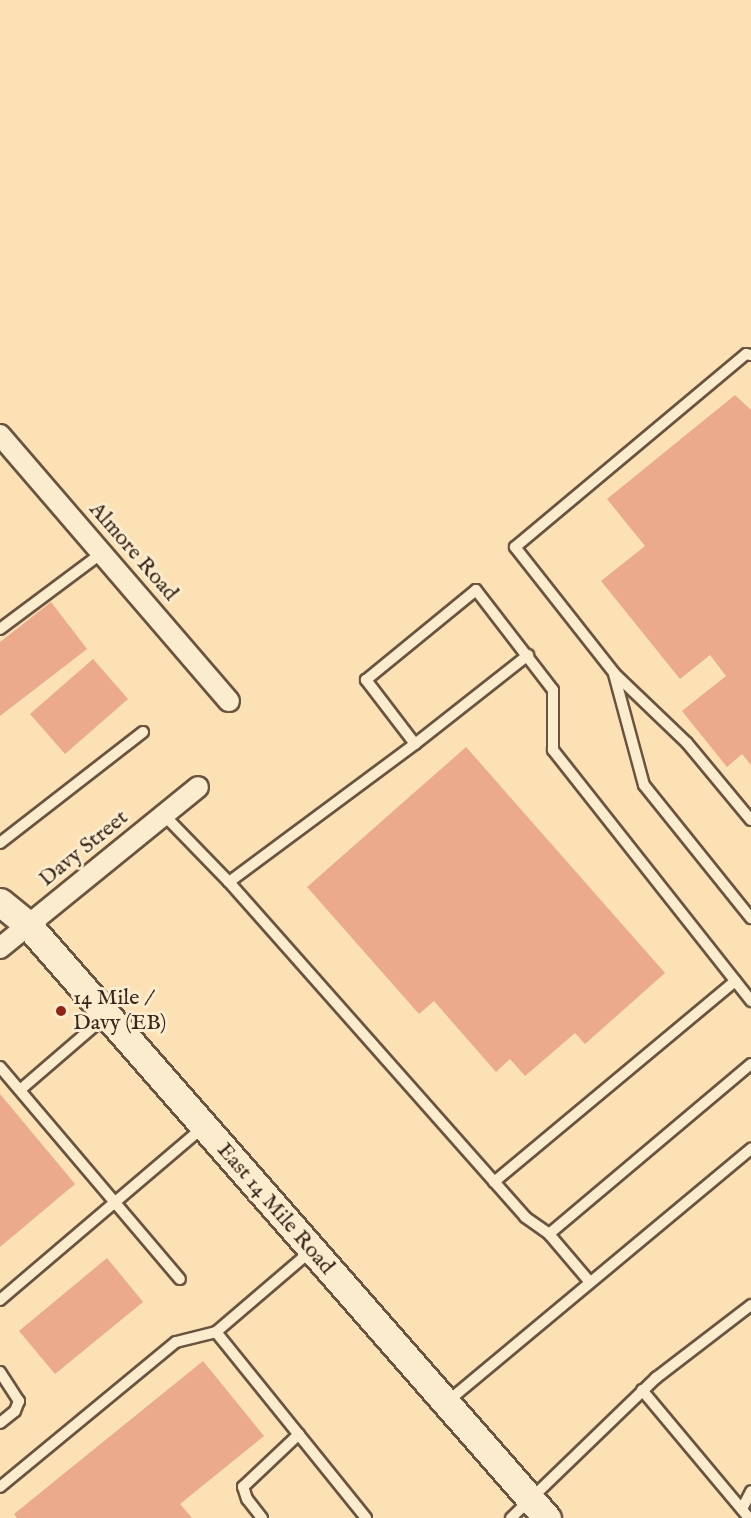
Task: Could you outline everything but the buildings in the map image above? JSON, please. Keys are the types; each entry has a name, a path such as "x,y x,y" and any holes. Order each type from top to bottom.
{"main road":[{"name":"East 14 Mile Road","path":"0,902 28,926 202,1127 540,1509"}],"street":[{"name":"Almore Road","path":"0,435 230,701"},
{"name":"Davy Street","path":"0,948 198,787"}],"lane":[{"path":"751,356 746,354 515,547 614,673 687,743 751,820"},
{"path":"0,629 102,553"},
{"path":"415,744 366,680 476,590 553,690 553,750 751,1001"},
{"path":"229,882 415,744 528,655"},
{"path":"614,673 644,785 751,918"},
{"path":"0,843 143,732"},
{"path":"164,815 229,882 525,1217 549,1234 589,1281"},
{"path":"494,1182 735,981"},
{"path":"20,1090 106,1016"},
{"path":"549,1234 751,1064"},
{"path":"0,1067 180,1279"},
{"path":"0,1300 202,1127"},
{"path":"446,1403 589,1281 751,1149"},
{"path":"0,1487 176,1342 216,1332 311,1251"},
{"path":"511,1518 540,1509 642,1390 751,1305"},
{"path":"216,1332 366,1518"},
{"path":"0,1372 19,1401 15,1412 0,1423"},
{"path":"642,1390 749,1518"},
{"path":"262,1518 247,1499 243,1487 298,1434"},
{"path":"742,1509 751,1491"}],"place":[{"name":"14 Mile / Davy (EB)","path":"61,1011"}]}
